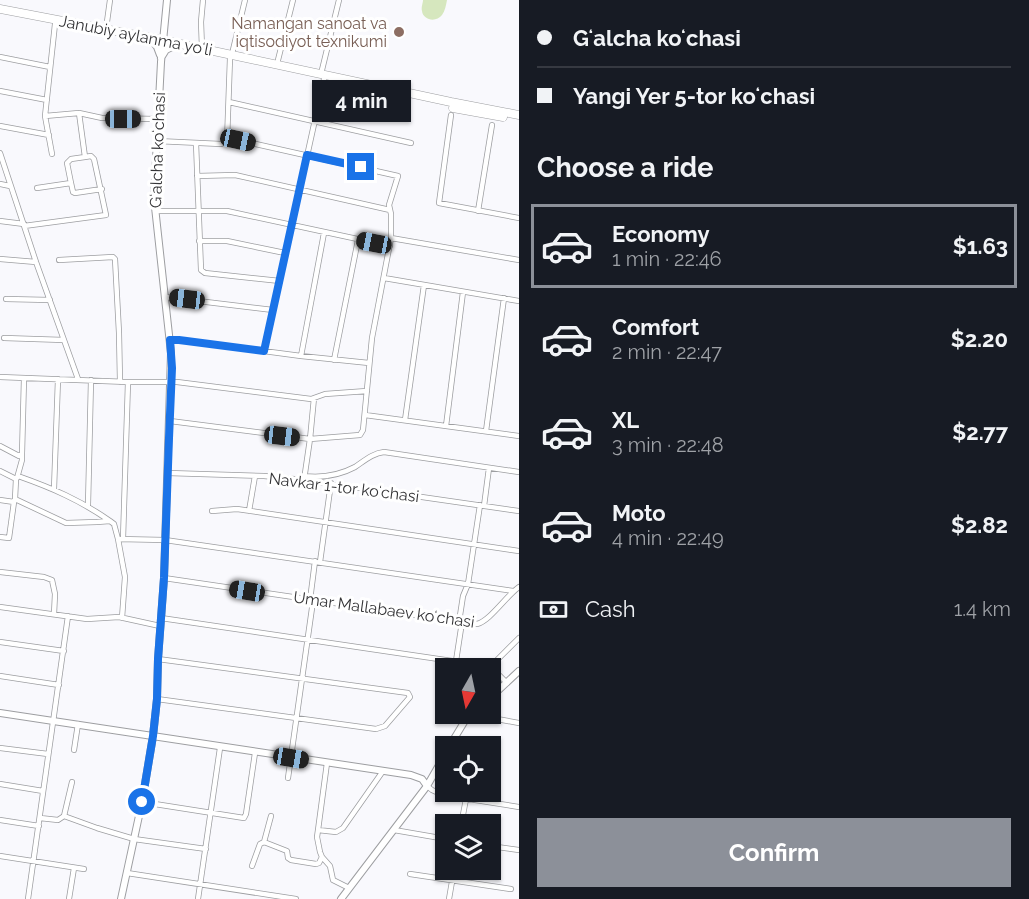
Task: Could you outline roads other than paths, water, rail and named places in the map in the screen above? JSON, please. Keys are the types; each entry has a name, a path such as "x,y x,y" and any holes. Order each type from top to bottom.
{"highway":[{"name":"Janubiy aylanma yoʻli","path":"0,9 202,48 322,77 519,117"},
{"name":"Janubiy aylanma yoʻli","path":"0,14 277,64 322,77"}],"street":[{"path":"106,29 110,0"},
{"name":"Gʻalcha koʻchasi","path":"122,899 153,736 164,578 171,382 170,340 153,198 162,42 168,0"},
{"path":"202,0 202,48"},
{"path":"227,141 231,56 245,0"},
{"path":"277,64 293,0"},
{"path":"264,351 339,0"},
{"path":"52,154 45,116 55,24"},
{"path":"153,42 161,58"},
{"path":"161,58 166,50 174,46"},
{"path":"0,57 50,67"},
{"path":"0,91 47,100"},
{"path":"229,102 411,142"},
{"path":"45,116 79,113 102,118 157,119"},
{"path":"79,113 85,156"},
{"path":"451,115 438,201 440,204 519,217"},
{"path":"478,211 492,125"},
{"path":"0,126 49,135"},
{"path":"157,141 221,144 231,139 238,140 398,176 389,205 390,246 372,338 368,391 363,430 360,435 310,439 170,421"},
{"path":"196,143 200,268 202,272 279,281"},
{"path":"0,153 78,380"},
{"path":"0,221 24,225 106,215 102,189 94,159 91,156 85,156 71,159 67,163 73,192 102,189"},
{"path":"197,176 235,175 390,210"},
{"path":"37,188 71,183"},
{"path":"0,184 10,186"},
{"path":"155,211 227,211 390,246"},
{"path":"301,356 324,232"},
{"path":"391,238 519,260"},
{"path":"334,360 358,240"},
{"path":"200,241 227,241 285,253"},
{"path":"59,260 113,257 116,259 120,382"},
{"path":"0,259 36,262"},
{"path":"384,278 519,301"},
{"path":"405,420 424,285"},
{"path":"446,426 463,292"},
{"path":"165,297 273,310"},
{"path":"486,431 504,298"},
{"path":"6,299 50,300"},
{"path":"4,338 63,339"},
{"path":"170,340 369,363"},
{"path":"0,377 171,382 314,398 325,394 368,391"},
{"path":"0,537 9,538 17,477 22,460 24,378"},
{"path":"54,489 58,379"},
{"path":"88,505 91,380"},
{"path":"122,618 125,577 120,539 128,382"},
{"path":"314,398 304,478 342,472 384,452 519,472"},
{"path":"365,415 519,436"},
{"path":"0,446 19,456 22,454"},
{"path":"456,658 463,596 468,584 489,468"},
{"path":"0,471 54,489 88,505 114,524 120,539"},
{"name":"Navkar 1-tor koʻchasi","path":"168,473 304,478 519,511"},
{"path":"249,511 255,476"},
{"path":"288,778 308,640 311,600 331,483"},
{"path":"0,500 15,500 66,523 110,521"},
{"path":"212,511 237,509 519,551"},
{"path":"120,539 165,540 513,591"},
{"path":"0,572 52,580 55,594 54,614"},
{"name":"Umar Mallabaev koʻchasi","path":"164,578 477,624 484,622 519,587"},
{"path":"0,607 87,619 122,618 160,626"},
{"path":"27,899 68,616"},
{"path":"161,618 435,659"},
{"path":"499,658 519,638"},
{"path":"0,642 64,651"},
{"path":"157,699 379,729 385,726 410,697 408,693 158,659"},
{"path":"501,688 519,671"},
{"path":"0,676 59,685"},
{"path":"501,677 507,683"},
{"path":"0,713 417,777 435,791"},
{"path":"501,720 519,723"},
{"path":"74,750 78,724"},
{"path":"0,748 48,754"},
{"path":"198,899 220,748"},
{"path":"142,802 244,818 255,753"},
{"path":"327,763 317,837 322,857 330,866 333,880 349,888"},
{"path":"318,830 336,832 343,828 383,771"},
{"path":"341,899 427,786 435,772"},
{"path":"40,818 60,819 64,816 72,782"},
{"path":"0,784 43,791"},
{"path":"486,802 519,807"},
{"path":"64,816 134,839 206,849"},
{"path":"252,866 260,844 264,842 271,816"},
{"path":"0,820 39,826"},
{"path":"394,830 435,837"},
{"path":"264,842 286,851 291,860 316,864 322,857"},
{"path":"501,848 519,850"},
{"path":"0,856 84,869"},
{"path":"69,899 74,868"},
{"path":"127,873 296,899"},
{"path":"411,874 435,878"},
{"path":"449,899 452,880 511,889"}],"place":[{"name":"Namangan sanoat va iqtisodiyot texnikumi","path":"399,32"}]}
